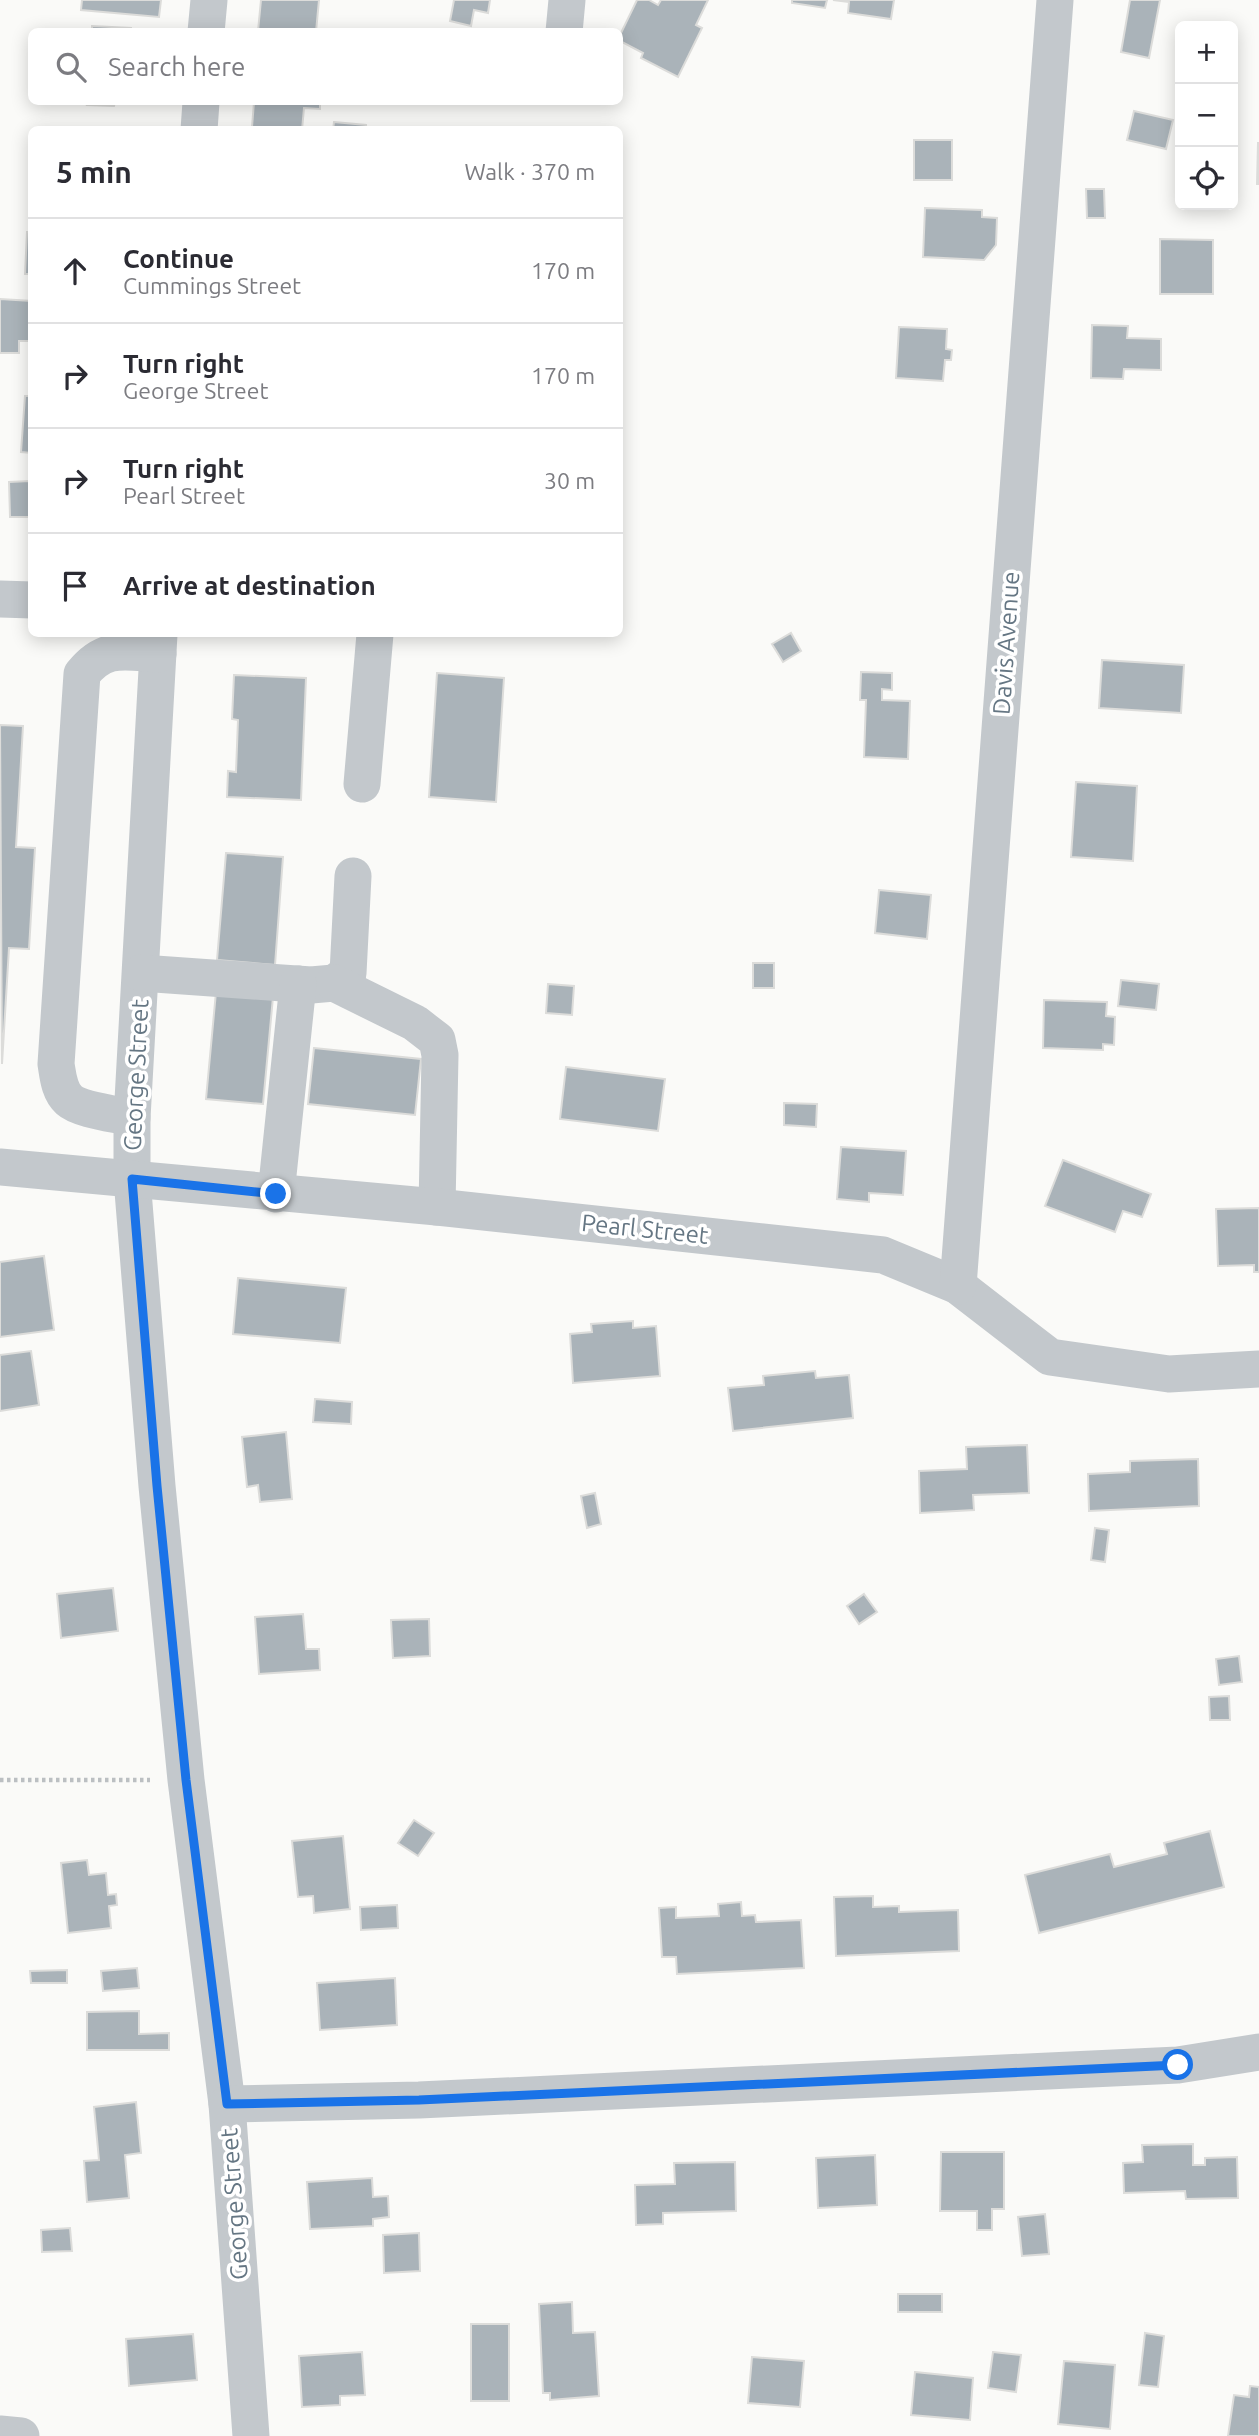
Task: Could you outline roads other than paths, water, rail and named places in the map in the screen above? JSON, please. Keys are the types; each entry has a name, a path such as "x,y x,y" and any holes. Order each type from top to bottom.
{"street":[{"path":"206,28 209,0"},
{"path":"565,28 567,0"},
{"name":"Davis Avenue","path":"958,1286 1055,0"},
{"path":"199,126 201,105"},
{"path":"0,599 28,600"},
{"path":"362,783 375,637"},
{"path":"132,1118 79,1105 68,1099 59,1083 57,1051 82,674 93,660 114,652 159,644"},
{"name":"George Street","path":"159,644 132,1118 132,1179 156,1473 186,1780 227,2104 251,2436"},
{"path":"334,983 348,973 353,876"},
{"path":"141,973 298,984 334,983 415,1023 437,1040 440,1055 437,1207"},
{"path":"276,1194 298,984"},
{"name":"Pearl Street","path":"0,1167 437,1207 883,1255 958,1286 1049,1357 1169,1374 1259,1369"},
{"path":"227,2104 419,2100 1165,2066 1259,2052"},
{"path":"0,2434 21,2436"}]}
